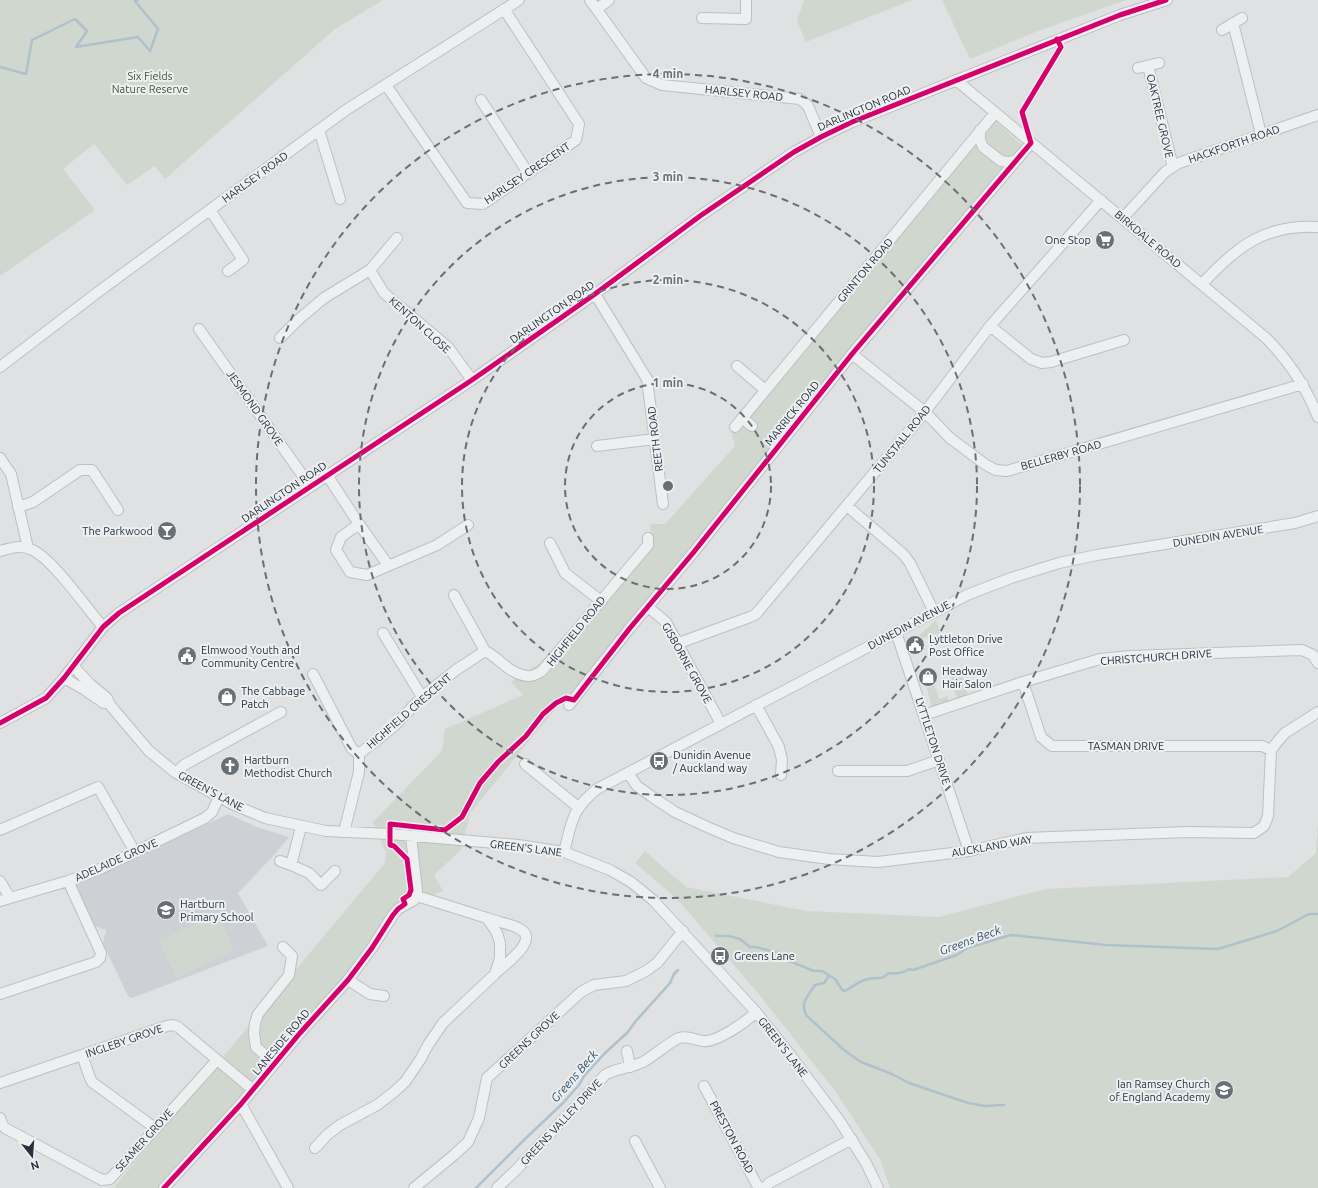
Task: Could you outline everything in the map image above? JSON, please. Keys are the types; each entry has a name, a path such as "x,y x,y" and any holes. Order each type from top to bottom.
{"street":[{"name":"HARLSEY ROAD","path":"0,367 346,110 519,0"},
{"name":"HARLSEY ROAD","path":"590,0 646,78 662,85 800,99 808,106 820,137"},
{"path":"597,9 609,0"},
{"path":"702,18 746,19 746,0"},
{"name":"DARLINGTON ROAD","path":"0,723 46,698 64,678 103,627 119,613 472,380 595,294 700,216 794,152 820,137 852,122 1120,15 1167,0"},
{"name":"HARLSEY CRESCENT","path":"386,85 467,203 483,204 576,140 579,124 504,9"},
{"path":"1222,30 1242,18"},
{"path":"1233,23 1261,134"},
{"name":"OAKTREE GROVE","path":"1138,68 1159,63"},
{"name":"OAKTREE GROVE","path":"1148,66 1173,167"},
{"name":"BIRKDALE ROAD","path":"956,80 1266,338 1281,353 1302,384 1318,417"},
{"path":"481,100 528,174"},
{"name":"GRINTON ROAD","path":"735,427 995,113"},
{"name":"HACKFORTH ROAD","path":"1123,218 1165,172 1186,159 1318,115"},
{"path":"319,130 340,199"},
{"path":"980,130 980,140 983,147 1001,161 1009,162 1017,160"},
{"name":"MARRICK ROAD","path":"570,700 693,553 852,354 1031,143"},
{"name":"TUNSTALL ROAD","path":"679,643 750,618 756,614 925,412 990,326 1101,200"},
{"path":"210,210 243,260 228,271"},
{"path":"1202,284 1233,253 1257,237 1286,228 1307,226 1318,227"},
{"path":"280,338 298,320 324,298 370,270 397,238"},
{"name":"KENTON CLOSE","path":"370,270 384,293 448,347 472,380"},
{"name":"REETH ROAD","path":"595,294 648,379 663,504"},
{"path":"990,326 1031,359 1042,363 1051,362 1124,340"},
{"name":"JESMOND GROVE","path":"199,329 310,486"},
{"name":"BELLERBY ROAD","path":"852,354 925,412 950,438 986,465 996,470 1007,471 1302,384"},
{"path":"737,366 766,390"},
{"path":"742,418 752,426"},
{"path":"597,446 655,439"},
{"path":"0,458 11,474 28,548"},
{"path":"18,507 33,502 80,470 92,470 118,510"},
{"path":"327,475 388,565"},
{"path":"847,506 903,554 910,563 934,612"},
{"name":"DUNEDIN AVENUE","path":"564,852 570,825 578,807 585,798 597,789 967,595 1011,578 1059,563 1097,555 1296,524 1318,516"},
{"path":"359,524 341,537 336,550 350,572 367,575 436,545 468,525"},
{"name":"HIGHFIELD ROAD","path":"485,651 492,654 514,673 529,677 542,671 648,545 648,538"},
{"path":"550,543 565,573 601,601"},
{"path":"0,551 18,547 28,548 38,552 54,567 103,627"},
{"path":"454,595 485,651"},
{"name":"GISBORNE GROVE","path":"648,606 666,622 679,643 721,724"},
{"name":"LYTTLETON DRIVE","path":"896,632 969,851"},
{"path":"383,633 422,697"},
{"name":"CHRISTCHURCH DRIVE","path":"924,715 1023,682 1100,659 1130,656 1302,650 1312,655 1318,663"},
{"name":"HIGHFIELD CRESCENT","path":"344,832 359,772 359,754 393,727 422,697 456,670 485,651"},
{"name":"GREEN'S LANE","path":"73,666 90,684 107,698 110,705 152,755 176,773 232,804 265,818 301,827 326,831 518,845 564,852 610,870 631,882 653,900 756,1012 788,1052 852,1139 878,1188"},
{"path":"313,674 352,749 359,754"},
{"name":"GREEN'S LANE","path":"64,678 104,703 110,705"},
{"name":"TASMAN DRIVE","path":"1023,682 1041,737 1052,746 1262,746 1271,750"},
{"path":"756,705 779,747 782,760 781,775"},
{"path":"176,773 184,765 281,712"},
{"path":"1271,750 1285,733 1318,712"},
{"name":"AUCKLAND WAY","path":"628,773 637,786 674,812 733,838 779,852 829,859 878,862 969,851 1026,838 1187,832 1254,833 1264,826 1268,816 1271,750"},
{"path":"838,771 907,771 939,760"},
{"path":"525,764 578,807"},
{"path":"0,830 98,788 135,852"},
{"name":"ADELAIDE GROVE","path":"5,899 68,881 100,869 206,818 212,812 220,797"},
{"path":"291,865 301,827"},
{"path":"315,1148 327,1135 340,1125 376,1105 394,1092 408,1077 443,1023 523,948 526,941 525,935 521,929 417,896 411,836"},
{"path":"280,861 309,873 322,885 335,871"},
{"path":"0,881 5,899"},
{"path":"0,994 96,962 100,958 101,953 68,881"},
{"name":"LANESIDE ROAD","path":"164,1188 241,1104 274,1063 348,980 398,909 414,900 417,896"},
{"path":"487,918 497,933 500,943 500,958 495,974"},
{"name":"GREENS GROVE","path":"414,1188 468,1142 479,1118 487,1078 497,1074 581,992 594,985 626,980 646,971 657,963 683,932"},
{"path":"274,1063 256,1047 254,1034 255,1022 258,1014 289,975 298,956 283,947"},
{"path":"348,980 370,994 384,996"},
{"name":"GREENS VALLEY DRIVE","path":"497,1188 517,1169 605,1075 617,1069 630,1067 644,1061 678,1038 687,1037 708,1042 715,1040 742,1024 756,1012"},
{"name":"INGLEBY GROVE","path":"0,1083 173,1025 178,1027 253,1090"},
{"path":"627,1051 630,1067"},
{"path":"82,1055 92,1082 155,1128"},
{"name":"SEAMER GROVE","path":"0,1118 3,1126 6,1128 102,1180 110,1179 217,1060"},
{"name":"PRESTON ROAD","path":"704,1086 757,1185 761,1188"},
{"path":"241,1104 288,1188"},
{"path":"765,1188 769,1183 852,1139"},
{"path":"635,1141 660,1188"}],"shaded area":[{"name":"Hartburn Primary School","path":"228,814 257,827 289,837 238,893 268,946 132,998 128,996 103,944 106,930 94,926 73,885 96,877"}],"green space":[{"name":"Six Fields Nature Reserve","path":"0,0 383,0 335,29 165,179 155,166 127,185 94,144 63,169 95,210 0,276"},
{"path":"804,0 912,0 806,42 797,21"},
{"path":"942,0 1126,0 1038,31 970,59"},
{"path":"988,115 1030,152 576,689 561,702 470,813 461,850 434,875 443,891 405,904 346,981 161,1188 113,1188 385,863 386,853 373,822 442,751 445,729 523,695 511,682 540,663 651,540 650,524 665,524 735,446 731,430"},
{"path":"936,620 940,633 913,641"},
{"path":"961,672 968,696 960,699 956,697 951,676"},
{"path":"933,680 939,699 948,696 948,702 932,707 925,682"},
{"path":"1318,822 1318,1188 890,1188 881,1161 836,1092 757,992 678,900 635,863 645,851 686,887 806,911 939,917 1046,889 1288,877 1316,853"},
{"path":"217,914 234,950 176,978 159,941"}],"waterway":[{"path":"0,67 26,74 32,40 75,19 87,31 76,47 138,37 150,51 158,29 135,1 138,0"},
{"name":"Greens Beck","path":"716,936 729,936 740,939 750,947 756,947 778,953 782,958 814,971 822,971 835,979 842,990 845,991 866,979 882,978 889,973 894,974 904,972 909,969 913,970 957,955 967,948 1011,935 1106,945 1218,949 1277,931 1309,914 1318,914"},
{"name":"Greens Beck","path":"476,1188 563,1103 579,1085 584,1076 605,1053 628,1032 670,983 674,974 678,970"},
{"path":"829,976 824,983 815,985 804,1003 804,1010 806,1015 844,1050 861,1062 892,1074 909,1083 968,1103 985,1106 1004,1105"}],"cycle path":[{"path":"0,723 46,698 64,678 103,627 119,613 472,380 595,294 700,216 794,152 852,122 1120,15 1166,0"},
{"path":"164,1188 241,1104 300,1033 348,980 372,948 393,915 405,904 403,899 409,895 411,890 407,859 394,846 390,845 390,824 445,830 462,817 480,783 498,762 526,736 543,714 556,703 566,698 574,700 630,628 693,553 852,354 1031,143 1022,112 1061,47 1057,39"}],"place":[{"name":"One Stop","path":"1105,240"},
{"name":"The Parkwood","path":"167,531"},
{"name":"Lyttleton Drive Post Office","path":"915,645"},
{"name":"Elmwood Youth and Community Centre","path":"187,656"},
{"name":"Headway Hair Salon","path":"928,677"},
{"name":"The Cabbage Patch","path":"227,697"},
{"name":"Dunidin Avenue / Auckland way","path":"659,761"},
{"name":"Hartburn Methodist Church","path":"230,766"},
{"name":"Hartburn Primary School","path":"166,910"},
{"name":"Greens Lane","path":"720,956"},
{"name":"Ian Ramsey Church of England Academy","path":"1224,1090"}]}
